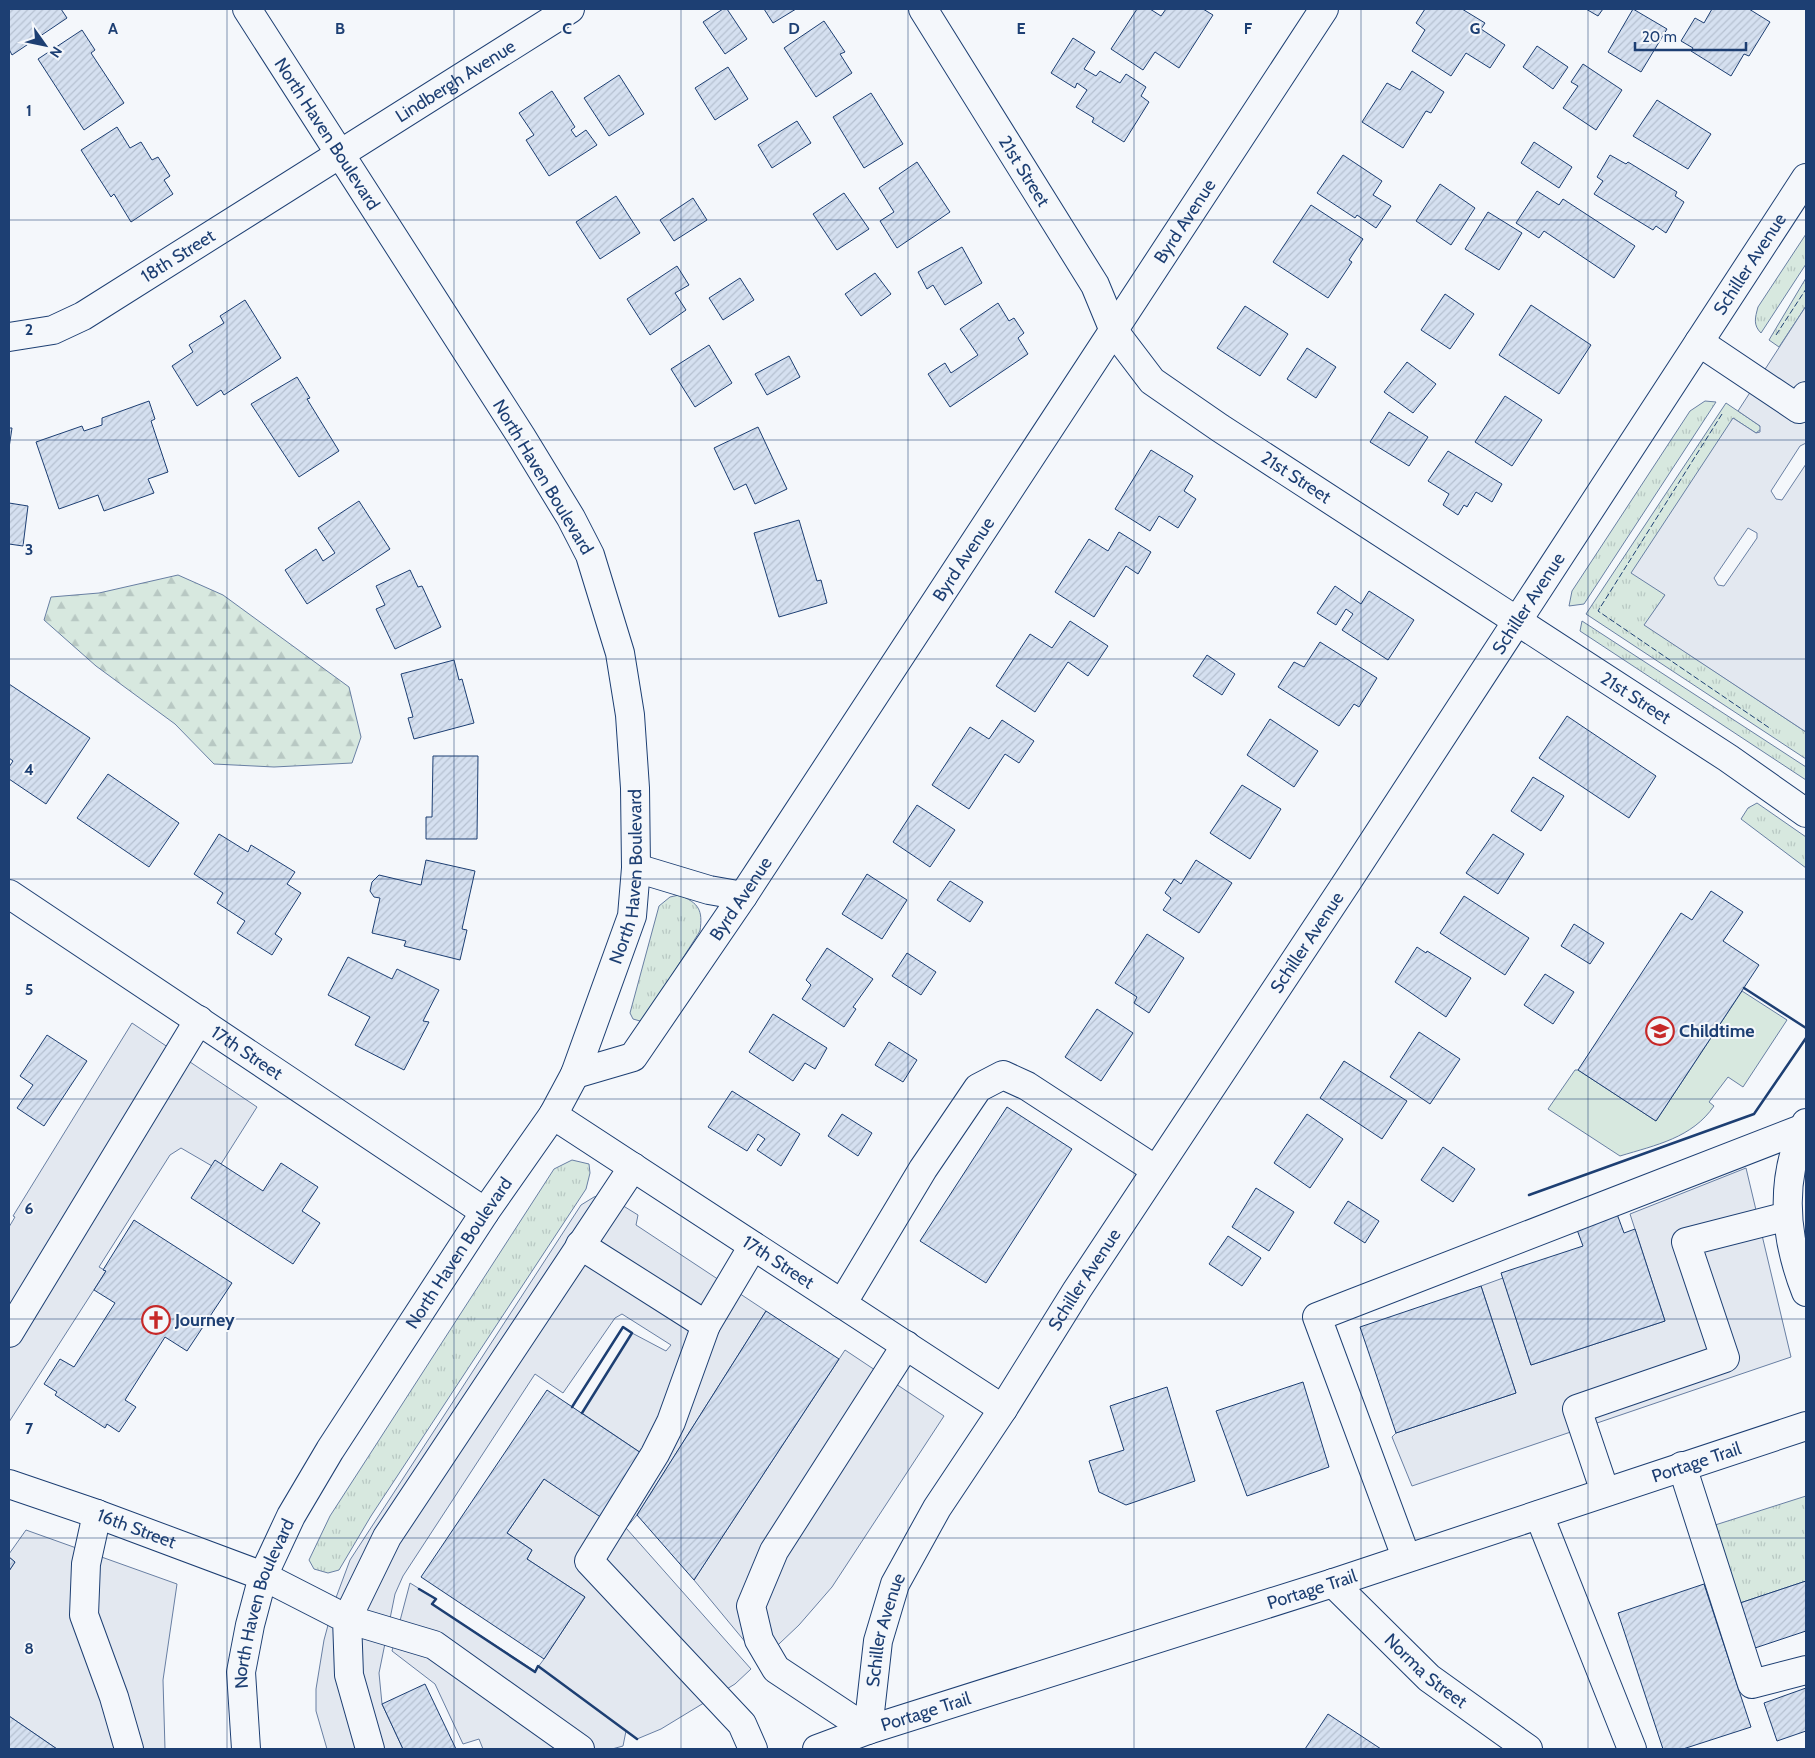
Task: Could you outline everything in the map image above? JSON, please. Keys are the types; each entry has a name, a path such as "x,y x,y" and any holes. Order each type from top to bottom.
{"street":[{"name":"North Haven Boulevard","path":"246,1749 240,1672 263,1576 291,1516 330,1450 485,1212 553,1115 575,1074 632,916 636,868 635,788 630,716 620,653 590,555 571,518 521,436 247,9"},
{"name":"Lindbergh Avenue","path":"340,154 570,9"},
{"name":"21st Street","path":"923,9 1095,285 1114,331 1152,381 1220,428 1728,758 1806,813"},
{"name":"Byrd Avenue","path":"575,1074 633,1057 743,896 1324,9"},
{"name":"18th Street","path":"9,337 53,330 83,316 340,154"},
{"name":"Schiller Avenue","path":"854,1739 878,1641 895,1584 937,1508 1003,1409 1077,1290 1347,882 1806,178"},
{"path":"1699,342 1799,409 1806,396"},
{"path":"636,868 708,890 743,896"},
{"name":"17th Street","path":"9,894 485,1212"},
{"path":"9,1332 199,1020"},
{"path":"842,1304 923,1169 978,1088 1003,1075 1027,1086 1156,1170"},
{"name":"17th Street","path":"553,1115 1003,1409"},
{"path":"1805,1125 1796,1145 1788,1175 1788,1216 1799,1274 1806,1292"},
{"path":"1406,1557 1317,1317 1805,1125"},
{"path":"370,1749 348,1674 347,1619 387,1537 632,1167"},
{"path":"1606,1492 1577,1409 1725,1358 1686,1242 1788,1216"},
{"path":"580,1245 706,1325"},
{"path":"753,1246 706,1325 671,1422 659,1446 590,1561 742,1724 753,1749"},
{"path":"854,1739 776,1669 759,1640 751,1606 774,1551 906,1345"},
{"name":"Portage Trail","path":"817,1749 854,1739 1806,1426"},
{"path":"1682,1466 1752,1684 1806,1670"},
{"name":"16th Street","path":"9,1484 97,1514 263,1576 347,1619 434,1644 580,1749"},
{"path":"97,1514 86,1564 84,1615 114,1697 129,1749"},
{"path":"1539,1515 1632,1749"},
{"name":"Norma Street","path":"1333,1582 1429,1678 1528,1749"}],"green space":[{"path":"1806,234 1806,264 1761,333 1755,321 1758,307"},
{"path":"1806,278 1806,306 1779,347 1769,340"},
{"path":"1705,401 1716,402 1584,604 1569,606 1572,591 1690,411"},
{"path":"1726,403 1760,426 1761,429 1756,433 1733,418 1665,595 1645,625 1806,732 1806,759 1586,614"},
{"path":"178,575 223,595 349,687 361,737 352,763 274,767 214,764 175,724 96,666 44,620 51,597 99,593"},
{"path":"1582,621 1806,767 1806,780 1580,631"},
{"path":"1757,803 1806,837 1806,868 1741,819 1748,808"},
{"path":"679,895 691,901 698,908 701,918 700,931 646,1016 640,1021 633,1019 630,1013 659,906 670,897"},
{"path":"1742,991 1787,1020 1743,1087 1728,1077 1709,1102 1714,1106 1695,1126 1684,1133 1660,1144 1620,1156 1548,1109 1575,1070 1578,1070 1656,1121"},
{"path":"572,1160 589,1164 590,1173 586,1189 371,1516 339,1570 328,1573 314,1569 309,1560 330,1516 554,1169"},
{"path":"1806,1496 1806,1581 1740,1603 1712,1526"}],"shaded area":[{"path":"1806,306 1806,443 1800,446 1771,491 1776,499 1782,500 1806,464 1806,732 1644,625 1665,595 1631,573 1733,418 1756,433 1760,432 1760,426 1738,411","holes":["1748,528 1757,533 1757,538 1724,586 1718,585 1714,578"]},
{"path":"132,1023 257,1107 221,1164 212,1166 181,1148 170,1155 99,1267 106,1271 9,1422 9,1227 15,1217 13,1216"},
{"path":"1746,1168 1791,1357 1412,1486 1392,1437 1396,1433 1516,1393 1481,1286 1503,1278 1531,1365 1665,1321 1630,1214"},
{"path":"604,1194 638,1215 636,1225 766,1311 637,1515 626,1528 751,1669 735,1684 661,1729 637,1739 626,1731 623,1746 612,1749 483,1749 479,1739 463,1744 435,1684 392,1651 410,1583 436,1599 432,1604 535,1671 544,1659 585,1597 527,1559 532,1550 507,1533 544,1479 644,1455 582,1413 632,1333 666,1351 671,1345 622,1314 615,1318 563,1393 535,1374 403,1576 395,1594 379,1673 382,1704 403,1749 327,1749 316,1711 316,1689 324,1640 334,1603 350,1560 581,1205 594,1197"},
{"path":"845,1350 944,1416 832,1587 799,1625 761,1661 694,1580"},
{"path":"26,1530 177,1584 163,1680 165,1749 57,1749 9,1716 9,1571 15,1562 9,1557 9,1554"}],"building":[{"path":"9,9 61,9 67,18 12,55 9,49"},
{"path":"723,9 727,9 747,39 725,54 703,22"},
{"path":"764,9 796,9 773,23"},
{"path":"1137,9 1150,9 1161,16 1166,9 1203,9 1213,15 1179,68 1155,52 1143,70 1111,49"},
{"path":"1425,9 1462,9 1485,23 1481,29 1505,45 1490,68 1466,53 1451,76 1412,51 1425,30 1416,23"},
{"path":"1586,9 1603,9 1598,16"},
{"path":"1633,9 1667,29 1641,72 1608,52"},
{"path":"1712,9 1749,9 1770,22 1749,56 1744,54 1731,76 1691,51 1693,48 1681,41 1695,18 1704,23"},
{"path":"824,21 845,52 840,54 852,73 816,97 784,48"},
{"path":"82,30 95,50 91,53 124,103 84,130 38,59"},
{"path":"1073,38 1095,52 1084,69 1096,76 1100,71 1120,83 1126,74 1146,87 1141,96 1149,102 1124,142 1092,122 1094,118 1076,107 1087,90 1077,83 1075,88 1051,73"},
{"path":"1537,46 1568,67 1553,89 1523,67"},
{"path":"1583,64 1622,90 1596,130 1563,108 1578,86 1571,82"},
{"path":"728,67 748,99 715,120 695,88"},
{"path":"1412,71 1444,92 1431,113 1426,111 1403,148 1362,122 1387,83 1400,90"},
{"path":"619,75 644,114 609,136 584,98"},
{"path":"552,91 575,127 571,130 576,137 586,130 597,145 549,176 526,140 534,135 519,113"},
{"path":"871,93 903,144 864,168 833,117"},
{"path":"1657,100 1711,134 1688,169 1633,136"},
{"path":"797,121 811,143 772,168 758,145"},
{"path":"117,127 130,148 141,142 152,160 158,157 170,176 164,180 173,194 131,222 114,194 111,197 81,150"},
{"path":"1534,142 1572,167 1559,188 1521,163"},
{"path":"1343,155 1382,181 1373,195 1391,206 1376,228 1357,215 1355,218 1317,193"},
{"path":"1610,155 1626,164 1628,162 1677,192 1675,196 1684,202 1666,233 1656,226 1653,230 1594,194 1603,181 1597,177"},
{"path":"917,162 950,212 897,248 880,221 894,212 879,188"},
{"path":"1440,184 1475,208 1451,245 1416,221"},
{"path":"1537,191 1559,205 1563,199 1635,246 1614,278 1544,231 1539,238 1516,223"},
{"path":"844,193 869,229 837,250 813,214"},
{"path":"616,196 640,233 600,259 576,222"},
{"path":"693,198 707,220 674,241 660,220"},
{"path":"1311,205 1363,239 1349,260 1352,262 1328,298 1273,262"},
{"path":"1488,212 1522,233 1499,270 1465,249"},
{"path":"962,247 982,283 945,305 933,285 927,289 918,272"},
{"path":"677,266 689,285 675,293 686,310 650,335 627,299"},
{"path":"875,273 891,294 861,316 845,294"},
{"path":"740,278 754,300 723,320 709,298"},
{"path":"1445,294 1474,314 1450,349 1421,330"},
{"path":"245,300 281,358 224,395 221,390 197,406 172,366 193,352 189,345 224,323 220,316"},
{"path":"998,303 1009,321 1014,318 1024,333 1018,338 1028,354 950,407 928,374 945,363 951,373 978,355 960,329"},
{"path":"1531,305 1591,345 1559,394 1499,355"},
{"path":"1245,306 1288,334 1260,376 1217,348"},
{"path":"709,345 732,383 695,407 671,369"},
{"path":"1307,348 1336,367 1316,398 1287,379"},
{"path":"789,356 800,377 767,395 755,374"},
{"path":"1407,362 1436,384 1413,413 1384,392"},
{"path":"297,377 310,398 307,399 339,451 299,477 251,404"},
{"path":"1505,396 1542,420 1512,466 1475,442"},
{"path":"149,401 155,419 151,421 168,472 148,479 154,493 104,511 98,495 59,509 36,442 82,426 84,431 102,425 102,418"},
{"path":"1389,412 1428,437 1409,466 1370,442"},
{"path":"758,427 787,489 755,504 746,484 734,490 714,448"},
{"path":"9,428 12,428 9,448"},
{"path":"1151,450 1193,476 1184,491 1196,499 1178,528 1159,516 1150,531 1115,509"},
{"path":"1448,451 1502,484 1492,502 1476,492 1467,507 1464,505 1458,515 1443,505 1449,494 1428,481"},
{"path":"359,501 390,549 307,604 285,570 316,549 323,561 335,553 318,528"},
{"path":"9,503 28,506 23,546 9,544"},
{"path":"799,520 817,581 821,580 827,603 779,617 754,533"},
{"path":"1119,532 1151,552 1138,574 1126,566 1094,617 1055,592 1089,539 1108,551"},
{"path":"410,570 418,587 422,586 441,627 395,649 376,609 385,605 376,586"},
{"path":"1335,586 1361,604 1369,591 1414,620 1388,660 1342,630 1353,614 1346,609 1336,625 1317,613"},
{"path":"1070,621 1108,646 1088,676 1068,662 1035,712 996,686 1030,634 1052,648"},
{"path":"1320,642 1377,678 1359,707 1354,704 1339,726 1278,687 1294,662 1304,667"},
{"path":"1207,655 1235,674 1222,695 1193,676"},
{"path":"454,660 459,680 462,679 474,723 414,739 408,718 413,717 401,674"},
{"path":"9,684 90,738 46,804 9,779 9,767 13,761 9,758"},
{"path":"1567,716 1656,776 1629,818 1539,758"},
{"path":"1270,719 1318,751 1294,787 1247,755"},
{"path":"1002,720 1034,741 1019,763 1005,754 969,809 932,785 970,727 989,739"},
{"path":"433,756 478,756 477,839 426,839 426,817 432,817"},
{"path":"108,774 179,823 149,867 77,818"},
{"path":"1533,777 1564,796 1541,831 1511,811"},
{"path":"1242,785 1281,809 1250,859 1210,833"},
{"path":"917,805 955,830 930,867 893,842"},
{"path":"219,834 248,852 251,845 295,872 287,884 301,893 275,934 282,939 272,955 237,933 245,921 217,903 223,893 194,874"},
{"path":"1493,834 1524,854 1498,894 1466,873"},
{"path":"426,860 475,871 462,929 467,930 460,960 404,946 406,941 372,933 380,898 374,897 370,891 372,882 379,875 421,885"},
{"path":"1196,860 1232,883 1199,933 1163,910 1171,898 1165,893 1174,879 1181,884"},
{"path":"867,874 907,900 882,939 842,914"},
{"path":"950,881 983,902 970,922 937,900"},
{"name":"Childtime","path":"1711,891 1743,912 1723,941 1759,965 1656,1121 1578,1070 1681,913 1692,920"},
{"path":"1464,896 1529,938 1505,975 1440,933"},
{"path":"1574,924 1604,943 1590,964 1561,946"},
{"path":"1147,934 1184,958 1149,1013 1134,1003 1137,997 1115,983"},
{"path":"1417,947 1426,953 1427,951 1471,978 1446,1017 1395,982"},
{"path":"827,948 873,979 853,1007 856,1009 844,1027 802,999 811,985 806,980"},
{"path":"907,953 936,972 921,995 892,976"},
{"path":"348,957 392,979 397,969 439,990 423,1021 429,1022 404,1070 355,1045 370,1017 328,995"},
{"path":"1545,974 1574,992 1553,1024 1524,1005"},
{"path":"1097,1009 1133,1033 1101,1081 1065,1057"},
{"path":"773,1014 827,1048 815,1069 805,1063 793,1081 749,1052"},
{"path":"1419,1032 1460,1059 1430,1104 1390,1077"},
{"path":"47,1035 87,1061 44,1126 17,1108 33,1085 20,1076"},
{"path":"889,1042 917,1060 903,1082 875,1065"},
{"path":"1344,1061 1407,1101 1382,1139 1320,1098"},
{"path":"732,1091 800,1134 781,1166 757,1150 765,1139 758,1134 747,1151 708,1127"},
{"path":"1007,1107 1072,1149 986,1283 920,1241"},
{"path":"842,1114 872,1133 858,1156 828,1136"},
{"path":"1307,1114 1343,1139 1310,1188 1274,1163"},
{"path":"1443,1147 1475,1169 1453,1202 1421,1180"},
{"path":"215,1160 263,1191 281,1163 318,1187 302,1211 320,1223 293,1264 191,1198"},
{"path":"1256,1188 1294,1212 1269,1251 1232,1227"},
{"path":"1348,1201 1379,1221 1365,1243 1334,1223"},
{"path":"1617,1214 1624,1233 1635,1229 1665,1321 1531,1365 1501,1273 1583,1246 1576,1227"},
{"name":"Journey","path":"134,1220 232,1283 187,1351 165,1337 125,1400 136,1407 119,1432 107,1424 105,1428 55,1395 57,1392 44,1384 60,1359 74,1367 115,1303 94,1290 106,1271 103,1270"},
{"path":"1228,1236 1261,1258 1242,1286 1209,1264"},
{"path":"1481,1286 1516,1393 1396,1433 1360,1327"},
{"path":"766,1311 839,1359 694,1580 637,1515"},
{"path":"1303,1382 1329,1467 1247,1496 1216,1411"},
{"path":"1167,1387 1195,1481 1126,1505 1099,1492 1089,1461 1124,1450 1110,1406"},
{"path":"547,1390 644,1455 602,1518 544,1479 507,1533 532,1550 527,1559 585,1597 544,1659 421,1577"},
{"path":"9,1557 15,1562 9,1571"},
{"path":"1806,1581 1806,1631 1755,1648 1740,1603"},
{"path":"1704,1584 1751,1727 1683,1749 1663,1749 1618,1613"},
{"path":"425,1684 456,1749 403,1749 382,1704"},
{"path":"1806,1688 1806,1731 1777,1741 1764,1703"},
{"path":"1328,1714 1381,1749 1305,1749"},
{"path":"9,1716 57,1749 9,1749"}],"fence":[{"path":"1776,335 1806,289"},
{"path":"1722,414 1598,611 1771,729"}],"wall":[{"path":"1744,988 1806,1028"},
{"path":"1529,1195 1754,1114 1806,1038"},
{"path":"572,1407 623,1327 632,1333 582,1413"},
{"path":"419,1589 436,1599 432,1604 535,1672 538,1666 637,1739"}],"place":[{"name":"Childtime","path":"1660,1031"},
{"name":"Journey","path":"156,1320"}]}
